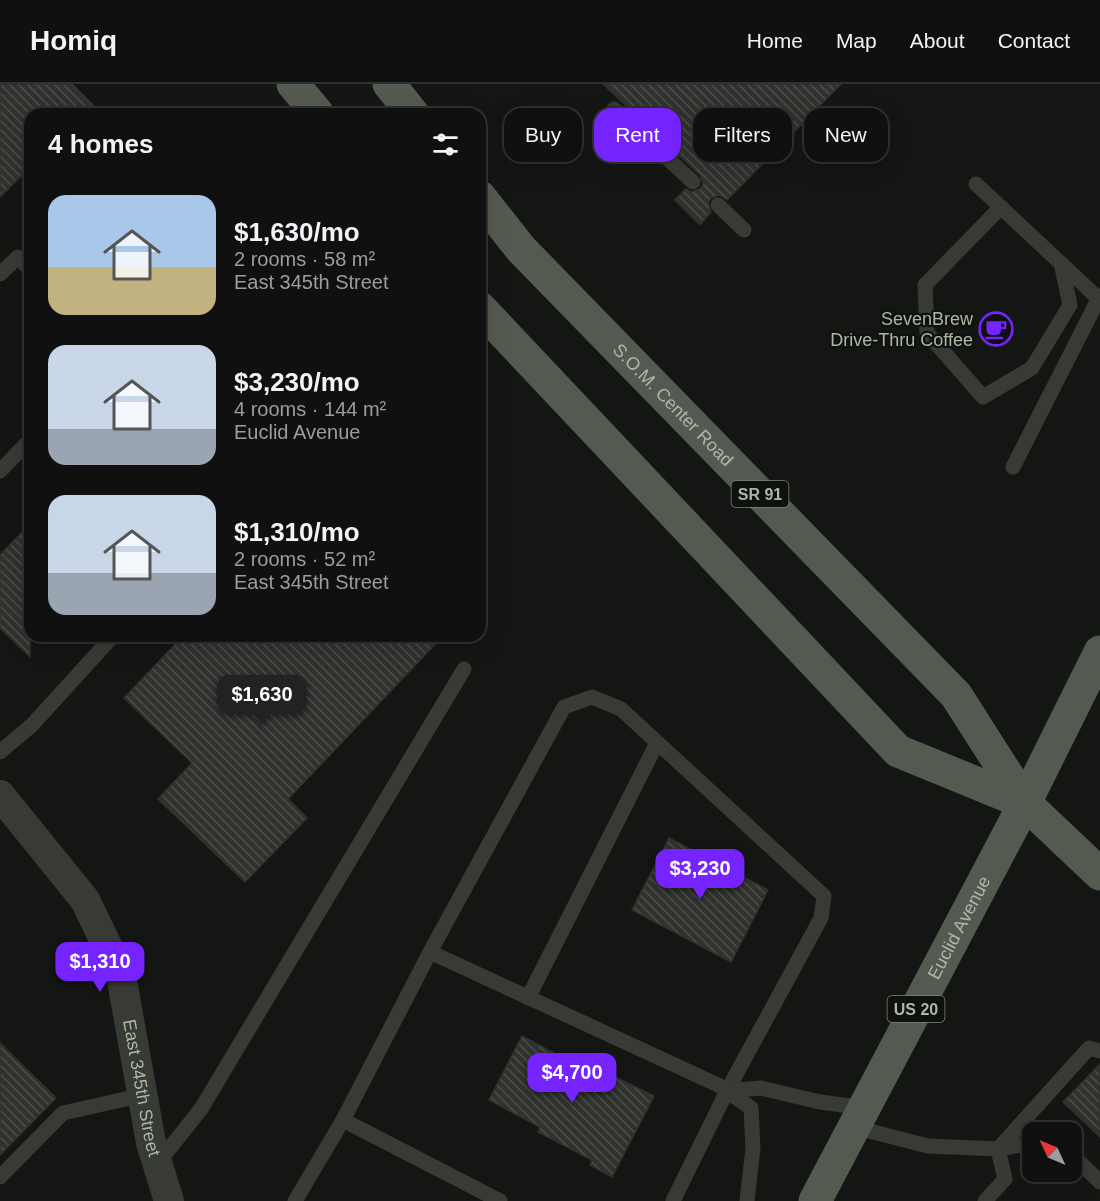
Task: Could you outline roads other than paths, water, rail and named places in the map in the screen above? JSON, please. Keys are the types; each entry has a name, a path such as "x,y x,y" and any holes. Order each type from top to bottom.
{"main road":[{"path":"293,84 313,108"},
{"path":"389,84 408,108"},
{"name":"S.O.M. Center Road","path":"486,205 521,249 956,695 1024,803 1100,874"},
{"name":"S.O.M. Center Road","path":"486,314 898,751 1024,803"},
{"name":"Euclid Avenue","path":"815,1201 1024,803 1100,652"}],"street":[{"name":"East 345th Street","path":"0,795 85,900 121,975 157,1164 169,1201"}],"lane":[{"path":"671,162 693,182"},
{"path":"976,184 1099,298 1013,467"},
{"path":"718,205 744,230"},
{"path":"1001,207 925,285 927,333 983,397 1032,368 1070,305 1061,263"},
{"path":"0,274 18,257 24,264"},
{"path":"0,471 24,446"},
{"path":"0,752 32,725 108,642"},
{"path":"157,1164 201,1109 464,669"},
{"path":"295,1201 343,1120 430,952 564,707 592,697 621,709 824,896 821,918 722,1088 673,1201"},
{"path":"528,998 657,742"},
{"path":"430,952 722,1088 751,1108 753,1148 747,1201"},
{"path":"998,1149 1089,1048 1100,1052"},
{"path":"722,1088 761,1088 820,1102 928,1146 998,1149 1022,1145"},
{"path":"0,1177 63,1113 143,1095"},
{"path":"343,1120 500,1201"},
{"path":"985,1201 1005,1179 998,1149"},
{"path":"1082,1165 1100,1182"}],"place":[{"name":"SevenBrew Drive-Thru Coffee","path":"996,329"}]}
